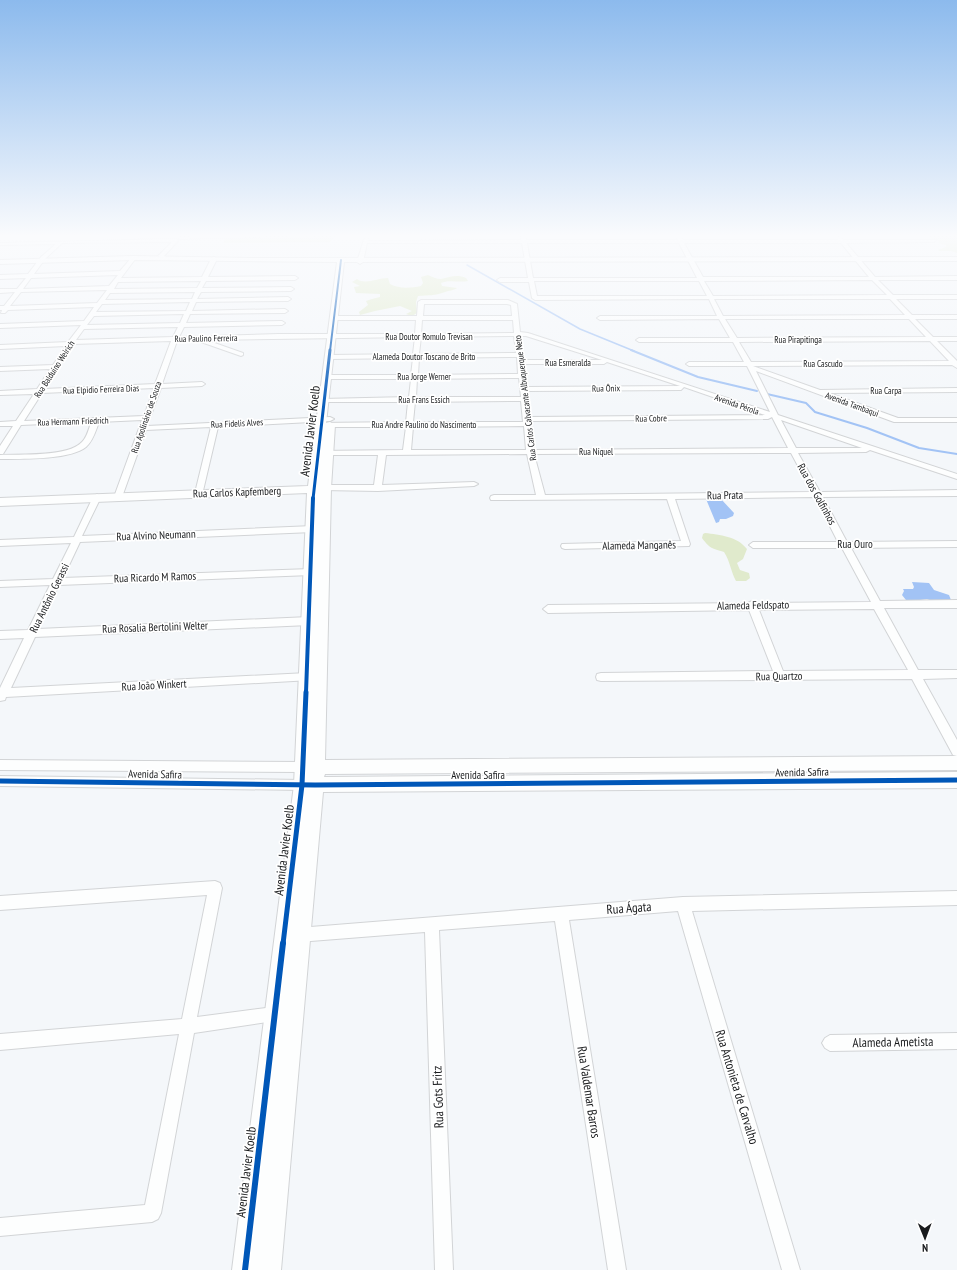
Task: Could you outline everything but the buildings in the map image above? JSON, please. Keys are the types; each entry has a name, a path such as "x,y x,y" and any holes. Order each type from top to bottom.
{"street":[{"path":"0,315 3,308 14,295"},
{"name":"Rua Balduino Weirich","path":"0,452 71,343 106,295"},
{"name":"Rua Apolinário de Souza","path":"118,496 145,418 175,339 195,295"},
{"name":"Avenida Javier Koelb","path":"309,776 308,677 312,529 319,489 340,295"},
{"path":"534,295 535,298 957,297"},
{"name":"Rua dos Golfinhos","path":"711,297 721,317 750,365 793,450 957,751"},
{"path":"892,297 956,364"},
{"path":"3,308 100,303 288,299"},
{"name":"Rua Carlos Calvacante Albuquerque Neto","path":"419,318 421,302 508,302 514,304 530,452 541,497"},
{"path":"92,314 285,311"},
{"path":"600,318 957,317"},
{"path":"338,318 516,318"},
{"path":"407,453 419,318"},
{"path":"0,326 181,325 282,322"},
{"name":"Rua Doutor Romulo Trevisan","path":"336,336 506,336 517,334"},
{"name":"Avenida Pérola","path":"517,334 526,334 615,362 957,477"},
{"name":"Rua Paulino Ferreira","path":"0,347 196,338 336,336"},
{"path":"196,338 241,354"},
{"name":"Rua Pirapitinga","path":"639,340 957,339"},
{"name":"Alameda Doutor Toscano de Brito","path":"333,356 416,355 520,359"},
{"name":"Rua Esmeralda","path":"520,359 615,362"},
{"name":"Rua Cascudo","path":"689,364 956,364"},
{"name":"Avenida Tambaqui","path":"750,365 815,391 897,420 957,420"},
{"path":"0,369 55,367"},
{"name":"Rua Jorge Werner","path":"331,377 522,376"},
{"name":"Rua Elpidio Ferreira Dias","path":"0,393 202,384"},
{"name":"Rua Ônix","path":"523,389 689,388"},
{"name":"Rua Carpa","path":"815,391 957,390"},
{"name":"Rua Frans Essich","path":"328,400 524,399"},
{"name":"Rua Cobre","path":"527,422 776,417"},
{"name":"Rua Hermann Friedrich","path":"0,424 145,418"},
{"path":"0,456 64,454 78,450 85,444 96,420"},
{"name":"Rua Andre Paulino do Nascimento","path":"326,422 410,424 527,422"},
{"name":"Rua Fidelis Alves","path":"142,428 215,424 326,422"},
{"path":"199,493 215,424"},
{"name":"Rua Níquel","path":"323,453 874,450"},
{"path":"378,488 382,453"},
{"name":"Rua Carlos Kapfemberg","path":"0,502 118,496 474,484"},
{"name":"Avenida Javier Koelb","path":"268,1270 292,935 309,776 319,489"},
{"name":"Rua Prata","path":"494,498 957,493"},
{"name":"Alameda Manganês","path":"565,546 686,544 670,496"},
{"name":"Rua Antônio Gerassi","path":"1,695 78,539 97,497"},
{"name":"Rua Alvino Neumann","path":"0,543 312,529"},
{"name":"Rua Ouro","path":"753,545 957,544"},
{"name":"Rua Ricardo M Ramos","path":"0,584 311,572"},
{"name":"Alameda Feldspato","path":"548,609 752,605 957,604"},
{"path":"752,605 780,676"},
{"name":"Rua Rosalia Bertolini Welter","path":"0,634 309,621"},
{"name":"Rua Quartzo","path":"601,677 957,674"},
{"name":"Rua João Winkert","path":"1,695 308,677"},
{"name":"Avenida Safira","path":"0,781 309,776 723,765 957,763"},
{"name":"Avenida Safira","path":"0,765 309,776 729,782 957,780"},
{"path":"723,765 729,782"},
{"path":"0,903 215,888 152,1213 0,1227"},
{"name":"Rua Ágata","path":"292,935 683,904 957,898"},
{"name":"Rua Antonieta de Carvalho","path":"683,904 792,1270"},
{"name":"Rua Valdemar Barros","path":"561,914 617,1270"},
{"name":"Rua Gots Fritz","path":"432,925 444,1270"},
{"name":"Avenida Javier Koelb","path":"245,1270 274,1014 292,935"},
{"path":"0,1042 189,1026 274,1014"},
{"name":"Alameda Ametista","path":"830,1043 957,1041"}],"green space":[{"path":"380,295 428,295 418,296 416,302 417,313 412,316 406,314 412,311 400,306 360,315 359,312 368,305 366,301 380,297"},
{"path":"705,533 728,537 738,541 747,549 743,559 737,563 740,570 749,573 750,578 746,581 736,581 724,552 712,548 707,544 702,538 703,534"}],"water":[{"path":"716,497 721,499 734,513 733,516 726,519 720,519 719,522 716,523 706,499"},
{"path":"912,582 929,583 934,590 949,595 951,600 935,602 927,599 913,601 906,600 902,595 904,591 903,589 913,589 914,587"}],"waterway":[{"path":"520,295 580,329 634,351"},
{"path":"631,350 698,377 757,391"},
{"path":"767,394 806,403 815,412 867,428 919,448 957,454"}],"cycle path":[{"path":"245,1270 302,785 313,489 337,295"},
{"path":"0,781 315,785 957,780"}]}
